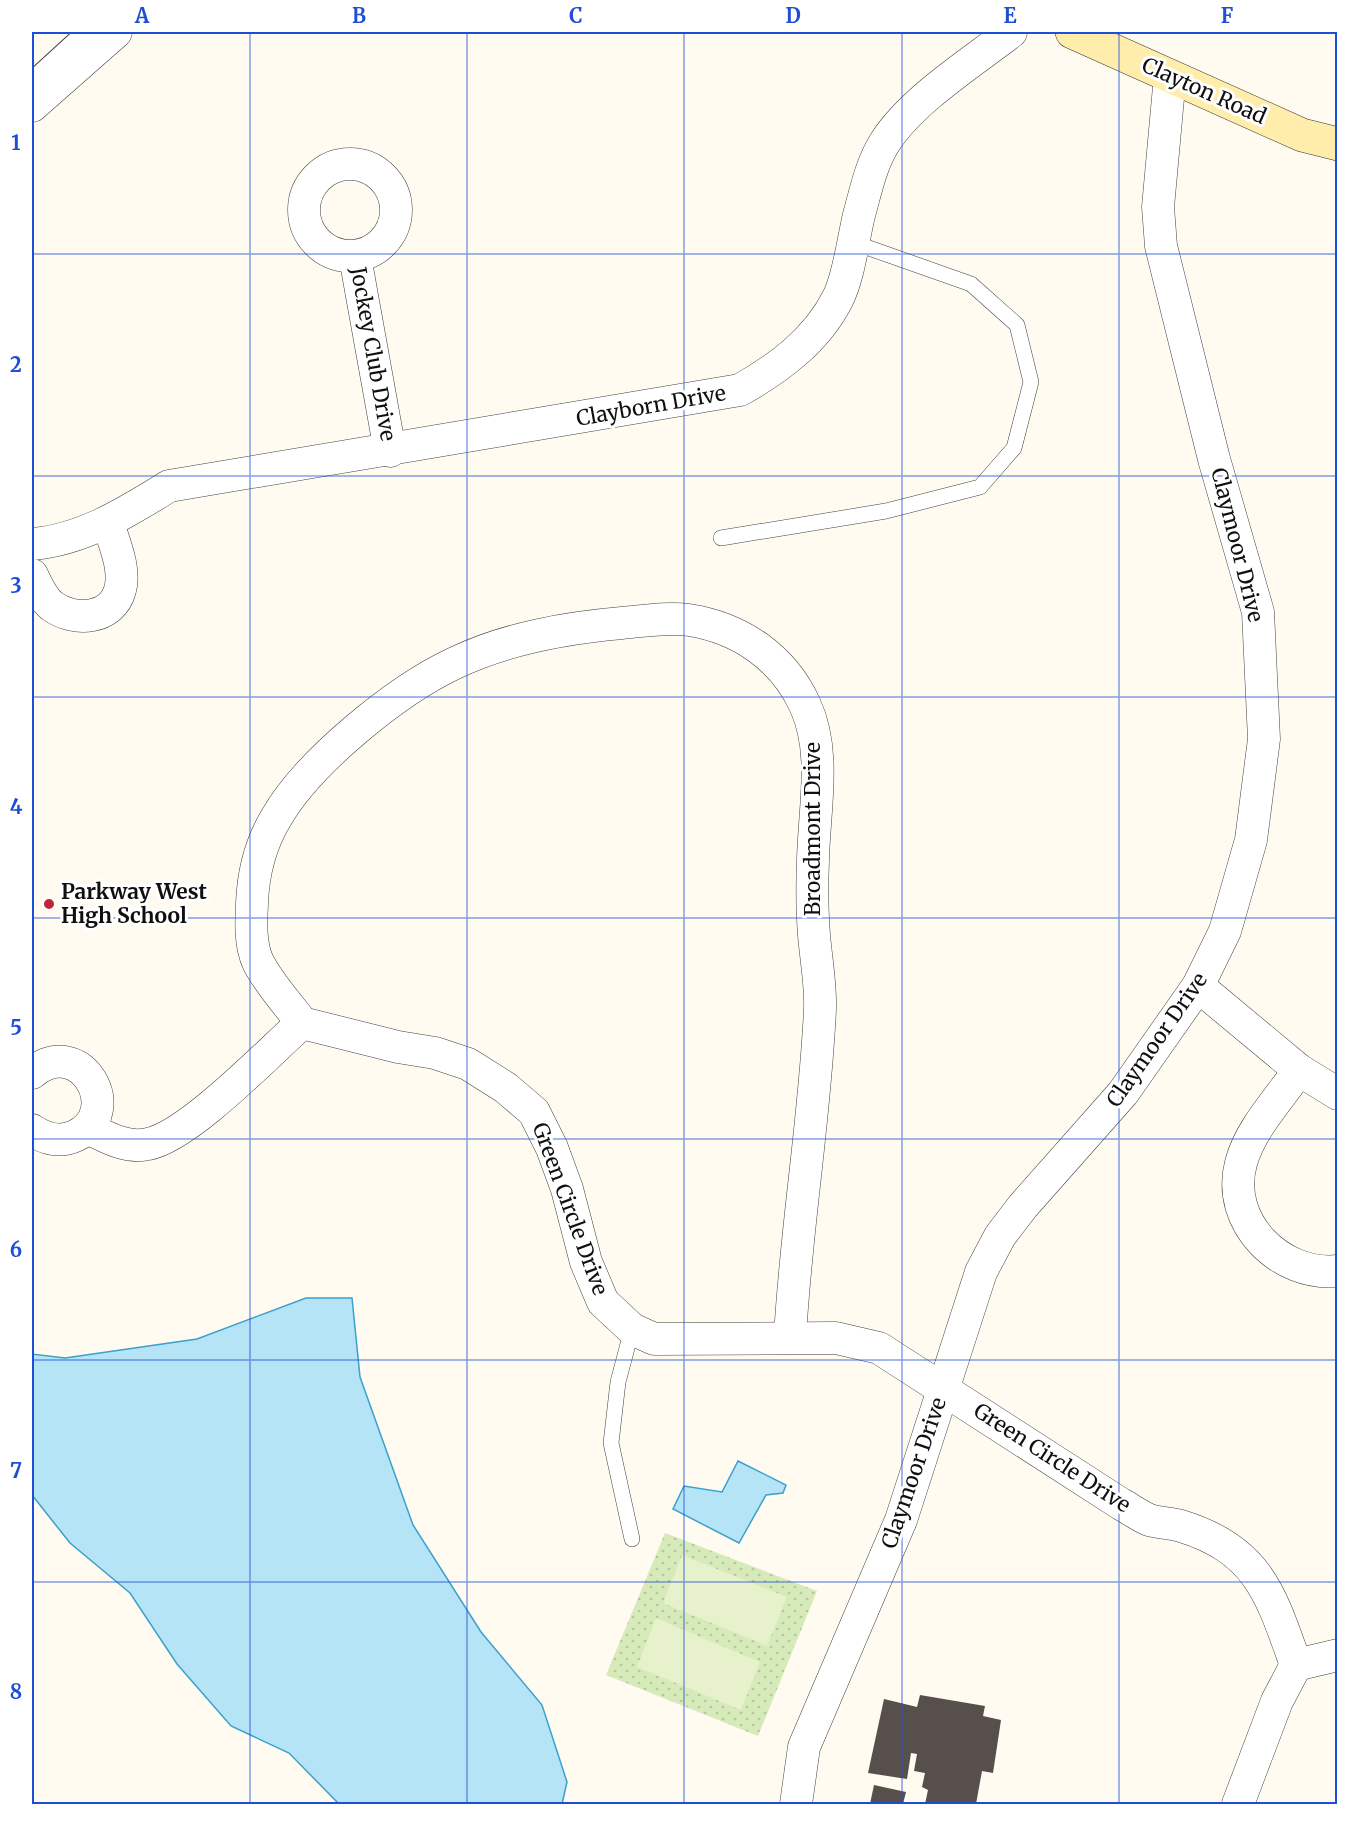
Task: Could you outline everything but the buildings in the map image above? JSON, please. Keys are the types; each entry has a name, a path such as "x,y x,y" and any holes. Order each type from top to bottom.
{"main road":[{"name":"Clayton Road","path":"1072,32 1302,135 1338,144"}],"street":[{"path":"32,85 90,32"},
{"path":"32,106 116,32"},
{"name":"Clayborn Drive","path":"32,544 62,538 108,523 169,486 390,451 740,390 773,371 819,328 838,297 871,171 884,143 903,117 1011,32"},
{"name":"Claymoor Drive","path":"796,1804 804,1747 901,1520 981,1272 1000,1236 1023,1206 1123,1092 1198,986 1225,932 1251,840 1264,739 1258,612 1214,459 1161,246 1158,207 1170,76"},
{"name":"Jockey Club Drive","path":"355,257 390,451"},
{"path":"32,575 50,604 65,614 98,614 112,607 120,589 120,572 108,523"},
{"name":"Broadmont Drive","path":"303,1023 257,961 251,928 252,895 261,849 276,818 297,788 340,745 406,691 456,662 527,637 584,626 687,620 722,628 760,647 784,674 805,705 816,742 813,885 820,1014 816,1083 800,1215 790,1337"},
{"path":"1198,986 1299,1070 1338,1094"},
{"path":"88,1128 115,1142 147,1145 177,1133 303,1023"},
{"name":"Green Circle Drive","path":"303,1023 398,1047 435,1053 468,1064 506,1088 534,1112 552,1148 567,1189 586,1262 603,1302 632,1329 654,1339 836,1338 879,1348 1149,1520 1180,1526 1216,1540 1244,1558 1264,1584 1296,1665"},
{"path":"32,1073 41,1065 55,1061 69,1062 81,1068 91,1078 97,1096 95,1117 88,1128 69,1139 55,1140 41,1136 32,1130"},
{"path":"1299,1070 1253,1135 1241,1164 1239,1185 1244,1215 1260,1242 1283,1261 1321,1272 1338,1271"},
{"path":"1238,1804 1277,1701 1296,1665 1338,1655"}],"lane":[{"path":"721,538 886,510 980,487 1014,448 1031,382 1017,325 971,284 852,242"},
{"path":"632,1329 618,1382 611,1443 632,1539"}],"green space":[{"path":"665,1533 817,1591 758,1736 606,1675"},
{"path":"682,1555 787,1597 767,1646 663,1603"},
{"path":"656,1618 760,1662 741,1710 637,1667"}],"water":[{"path":"306,1298 352,1298 360,1377 413,1525 481,1632 542,1705 567,1782 562,1804 339,1804 289,1753 231,1726 177,1664 130,1593 70,1543 32,1495 32,1354 65,1358 197,1339"},
{"path":"738,1461 786,1485 783,1493 766,1495 739,1543 673,1509 684,1486 722,1492"}],"place":[{"name":"Parkway West High School","path":"49,904"}]}
